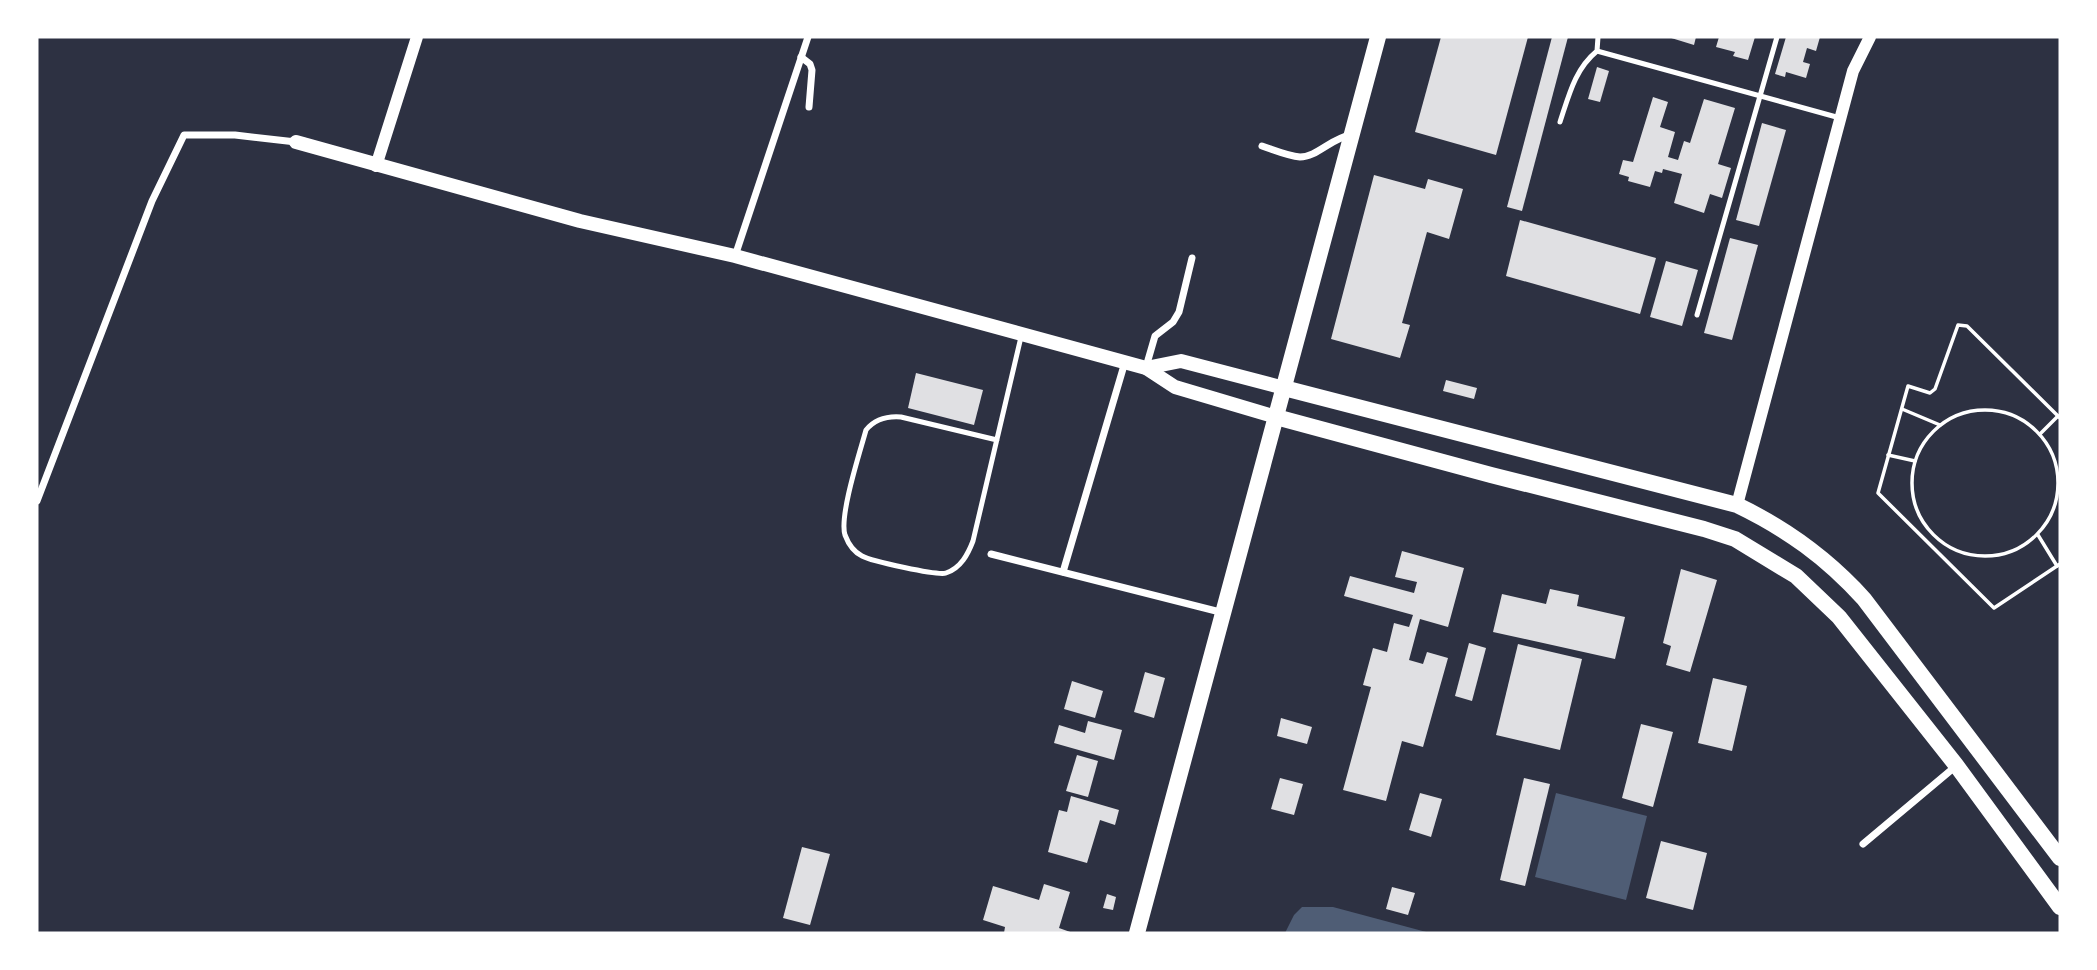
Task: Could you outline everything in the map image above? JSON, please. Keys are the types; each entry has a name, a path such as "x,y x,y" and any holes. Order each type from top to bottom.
{"main road":[{"path":"1137,933 1378,37"},
{"path":"296,142 580,221 736,256 1125,362 1146,368 1175,387 1276,417 1735,539 1796,576 1858,638 1956,765 2060,907"},
{"path":"1146,368 1181,361 1737,505 1791,533 1851,584 2057,847 2029,863"},
{"path":"1689,525 1698,496"}],"street":[{"path":"376,166 417,37"},
{"path":"736,256 808,37"},
{"path":"1737,505 1853,71 1870,37"},
{"path":"801,57 810,64 812,70 809,107"},
{"path":"37,501 152,201 184,135 235,135 296,142"},
{"path":"1262,146 1303,157 1340,136 1352,135"},
{"path":"1146,368 1155,336 1173,322 1179,312 1192,258"},
{"path":"1063,572 1125,362"},
{"path":"991,554 1224,613"},
{"path":"1863,844 1956,765"}],"lane":[{"path":"1560,121 1580,70 1597,51 1598,37"},
{"path":"1696,315 1777,37"},
{"path":"1597,51 1840,118"},
{"path":"997,440 901,417 890,416 871,424 866,430 843,521 850,545 863,557 935,574 954,569 963,560 973,541 997,440 1022,334"}],"path":[{"path":"2037,535 2059,565 1994,608 1878,493 1908,386 1930,393 1935,389 1958,325 1967,326 2059,417 2040,434"},
{"path":"1902,409 1940,425"},
{"path":"1981,409 2003,411 2023,419 2040,434 2055,460 2059,475 2054,507 2048,522 2020,548 1999,555 1978,556 1957,551 1938,540 1924,524 1915,504 1912,483 1915,461 1925,441 1940,425 1959,414 1981,409"},
{"path":"1888,455 1915,461"},
{"path":"1923,539 1931,531"}],"water":[{"path":"1556,793 1647,816 1626,900 1535,877"},
{"path":"1302,907 1333,907 1430,933 1285,933 1294,915"}],"building":[{"path":"1441,37 1528,37 1496,155 1415,132"},
{"path":"1552,37 1568,37 1522,211 1507,207"},
{"path":"1668,37 1696,37 1694,45"},
{"path":"1719,37 1755,37 1748,60 1733,56 1735,52 1716,47"},
{"path":"1786,37 1820,37 1816,51 1807,48 1803,62 1810,64 1806,78 1786,72 1785,77 1775,74"},
{"path":"1597,67 1609,71 1600,102 1588,99"},
{"path":"1653,97 1668,102 1660,127 1675,132 1668,157 1678,160 1684,141 1690,143 1704,99 1735,108 1718,164 1731,168 1722,198 1710,194 1704,213 1674,203 1682,174 1663,169 1662,173 1655,171 1650,187 1628,181 1629,177 1619,174 1623,160 1633,162"},
{"path":"1762,123 1786,130 1759,226 1736,220"},
{"path":"1374,175 1425,189 1428,179 1463,189 1449,239 1427,232 1402,323 1410,325 1400,358 1331,339"},
{"path":"1520,220 1656,258 1640,314 1506,276"},
{"path":"1730,238 1758,245 1732,340 1704,333"},
{"path":"1666,261 1698,270 1682,326 1650,317"},
{"path":"916,373 983,390 974,425 908,408"},
{"path":"1446,380 1477,388 1474,399 1443,391"},
{"path":"1402,551 1464,568 1448,627 1420,619 1409,660 1423,664 1427,652 1448,658 1423,747 1402,741 1386,801 1343,790 1371,687 1363,685 1373,648 1387,652 1394,623 1409,627 1413,615 1344,596 1350,576 1414,593 1417,582 1395,577"},
{"path":"1681,569 1717,580 1690,672 1666,665 1671,646 1663,643"},
{"path":"1550,589 1579,595 1577,606 1625,617 1615,659 1493,632 1502,594 1546,604"},
{"path":"1469,643 1486,648 1472,701 1455,696"},
{"path":"1518,644 1582,659 1560,750 1496,735"},
{"path":"1145,672 1165,678 1154,718 1134,712"},
{"path":"1713,678 1747,686 1732,751 1698,743"},
{"path":"1072,681 1103,691 1095,718 1064,709"},
{"path":"1281,718 1312,727 1307,744 1277,736"},
{"path":"1088,721 1122,730 1114,760 1054,743 1059,725 1085,733"},
{"path":"1641,724 1673,732 1653,807 1622,798"},
{"path":"1077,755 1098,761 1088,797 1066,791"},
{"path":"1280,778 1303,784 1294,815 1271,809"},
{"path":"1524,778 1550,784 1525,886 1500,880"},
{"path":"1420,793 1442,799 1431,837 1409,830"},
{"path":"1071,796 1119,810 1115,825 1100,820 1087,863 1048,852 1059,810 1067,812"},
{"path":"1661,841 1707,853 1693,910 1646,898"},
{"path":"802,847 830,854 810,925 783,918"},
{"path":"1044,884 1070,892 1059,928 1073,933 1004,933 1005,927 983,920 993,886 1039,900"},
{"path":"1392,887 1415,893 1408,915 1386,909"},
{"path":"1107,894 1116,897 1113,910 1103,908"}]}
